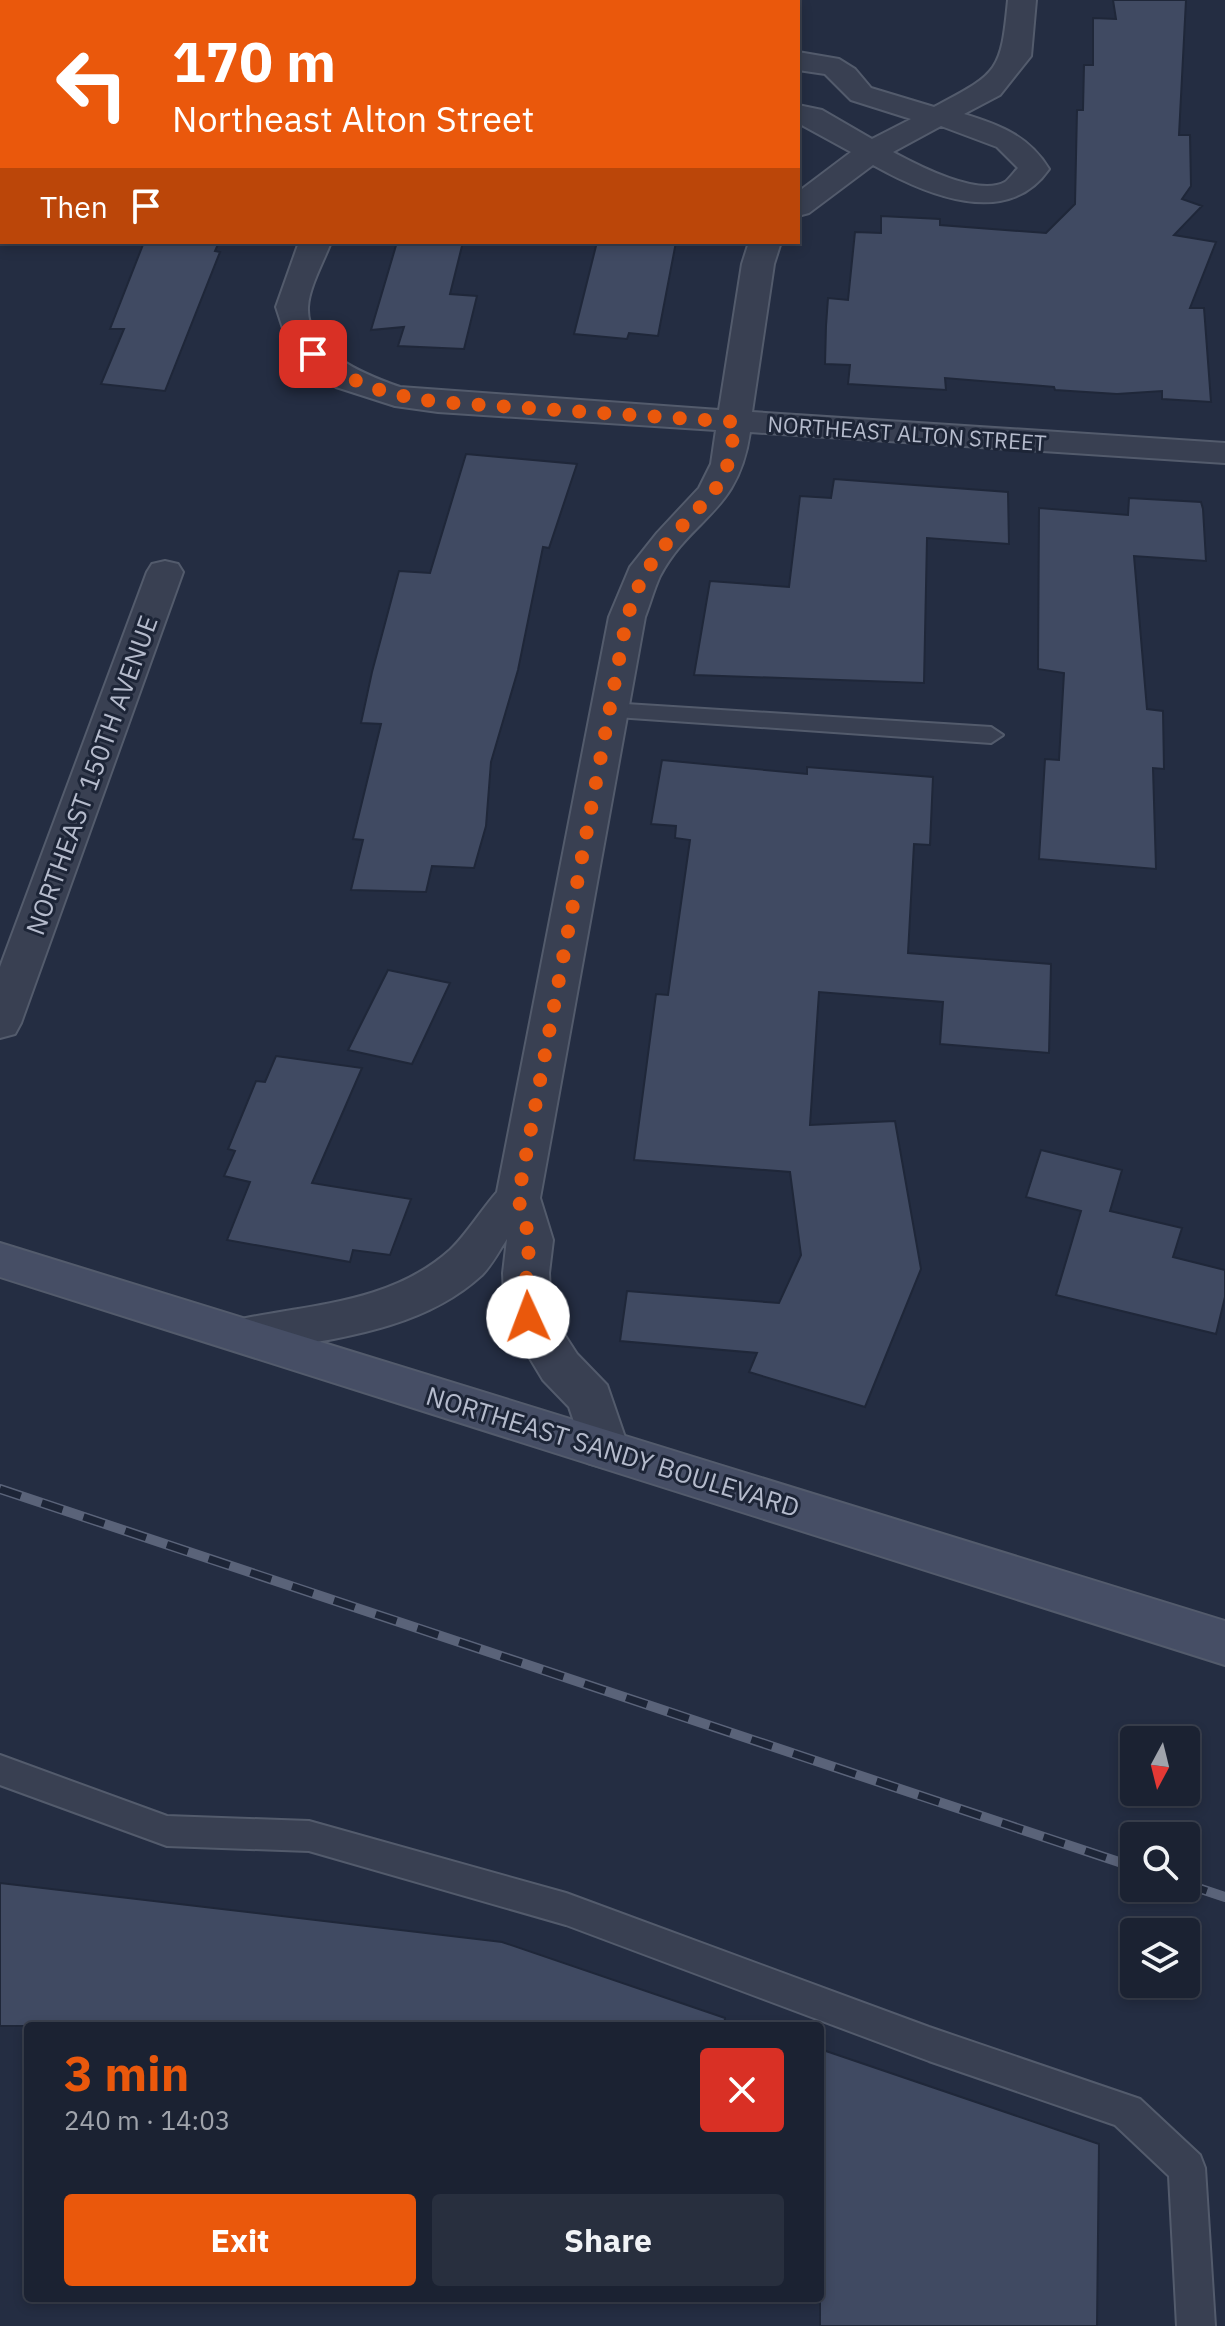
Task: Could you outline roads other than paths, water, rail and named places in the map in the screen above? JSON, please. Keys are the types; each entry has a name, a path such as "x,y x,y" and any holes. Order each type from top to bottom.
{"main road":[{"name":"NORTHEAST SANDY BOULEVARD","path":"0,1260 1225,1643"}],"street":[{"path":"800,205 872,151 990,89 1007,73 1017,56 1022,0"},
{"path":"800,61 830,66 843,74 858,93 938,117 1019,147 1031,158 1034,169 1028,179 1015,188 970,194 950,190 913,174 812,116 800,114"},
{"name":"NORTHEAST ALTON STREET","path":"314,244 292,307 300,340 313,354 348,380 395,396 438,402 1225,453"},
{"path":"605,1449 590,1398 560,1367 528,1317 526,1273 530,1240 518,1198 627,617 643,575 669,540 714,492 728,464 758,264 764,244"},
{"name":"NORTHEAST 150TH AVENUE","path":"0,1023 165,572"},
{"path":"246,1336 379,1311 422,1295 468,1261 490,1229 518,1198"}],"lane":[{"path":"1015,0 1022,0"},
{"path":"610,711 991,735"},
{"path":"0,1770 167,1831 309,1836 566,1909 929,2044 1127,2111 1187,2168 1196,2326"}],"railway":[{"path":"0,1489 1120,1862"},
{"path":"1200,1889 1225,1897"}]}
